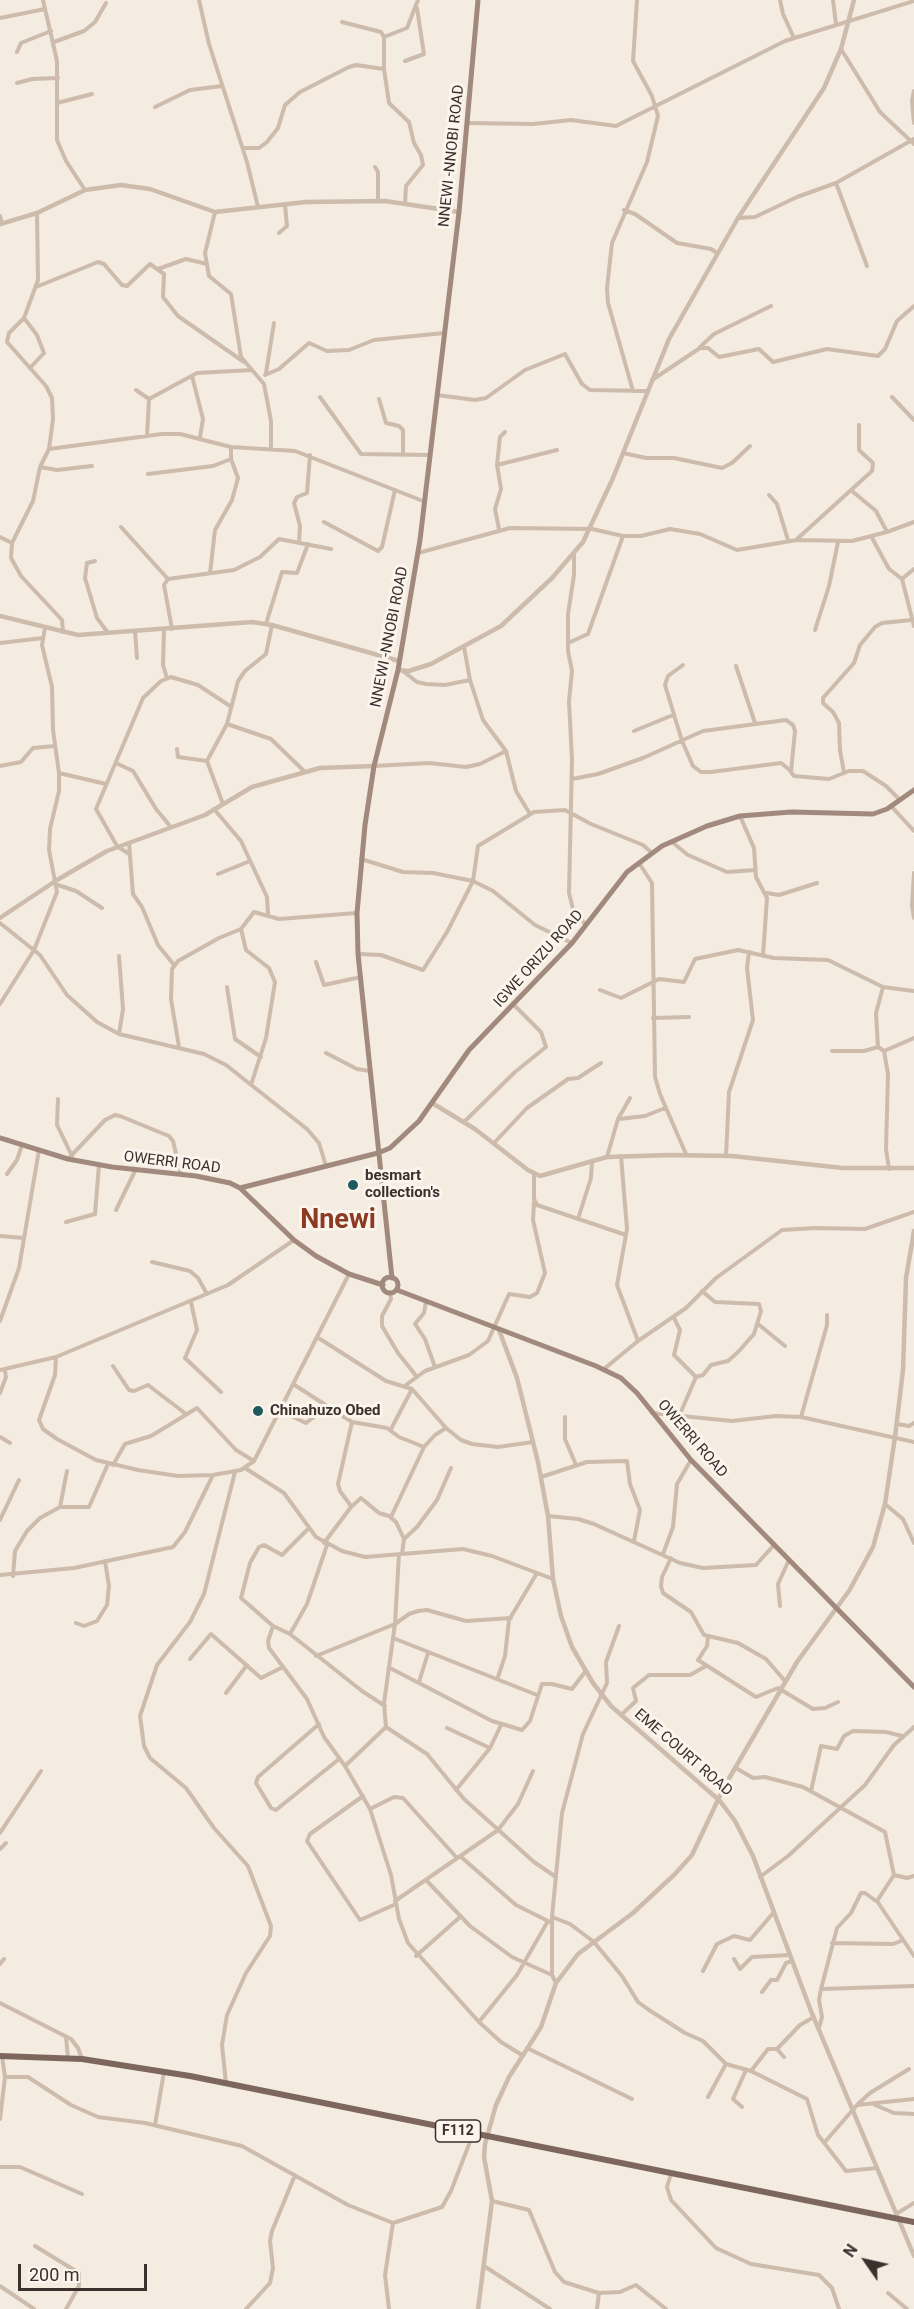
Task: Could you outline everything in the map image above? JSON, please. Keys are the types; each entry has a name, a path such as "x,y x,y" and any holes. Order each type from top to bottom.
{"main road":[{"name":"NNEWI -NNOBI ROAD","path":"392,1278 360,977 357,913 361,859 374,766 400,671 399,661 418,553 459,212 478,0"},
{"name":"IGWE ORIZU ROAD","path":"240,1188 378,1153 403,1137 432,1103 464,1056 572,943 616,885 651,852 707,826 740,816 791,812 873,814 891,806 914,790"},
{"name":"OWERRI ROAD","path":"0,1137 39,1150 99,1165 224,1180 240,1188 294,1240 349,1274 383,1285"},
{"path":"392,1278 398,1282 397,1290 390,1293 383,1285 385,1280 392,1278"},
{"name":"OWERRI ROAD","path":"397,1290 604,1369 626,1383 691,1460 914,1687"},
{"name":"F112","path":"1,2056 82,2059 226,2083 488,2138 898,2217 914,2222"}],"street":[{"path":"43,0 54,42 58,78 57,140 66,161 85,190"},
{"path":"199,0 222,86 243,148 258,208"},
{"path":"405,61 424,54 418,0"},
{"path":"633,391 608,303 607,288 612,243 624,210 647,162 655,136 656,107 633,61 638,0"},
{"path":"780,0 783,15 794,38"},
{"path":"833,0 836,24"},
{"path":"400,671 420,668 464,648 508,620 574,554 591,529 682,313 738,218 808,116 824,88 841,49 854,0"},
{"path":"467,123 533,124 571,120 609,127 656,107 750,56 794,38 914,1"},
{"path":"54,42 84,30 95,22 106,3"},
{"path":"384,37 407,28 417,7"},
{"path":"0,18 45,9"},
{"path":"342,22 381,32 384,37 384,69 389,104 409,122 414,143 422,155 423,165 406,186 405,203"},
{"path":"17,52 21,43 51,31"},
{"path":"738,218 755,217 796,197 836,183 913,142 880,112 841,49"},
{"path":"243,148 260,148 267,142 278,128 285,105 300,92 356,65 384,69"},
{"path":"17,83 32,79 58,78"},
{"path":"155,107 190,90 222,86"},
{"path":"914,91 914,123"},
{"path":"57,103 92,94"},
{"path":"375,167 378,172 378,201"},
{"path":"836,183 867,266"},
{"path":"0,216 1,224 37,213 85,190 105,186 137,186 215,212 285,205 378,201 459,212"},
{"path":"279,233 287,226 285,205"},
{"path":"624,210 635,214 677,243 711,249 717,253"},
{"path":"215,212 205,253 207,264 210,278 231,294 244,362"},
{"path":"37,213 39,270 36,287 24,318 9,333 7,342 52,398 49,449 40,467 33,501 12,543 13,564 62,620 63,633"},
{"path":"158,269 186,259 207,264"},
{"path":"36,287 98,262 104,264 125,286 147,265 150,264 158,269 165,277 163,297 178,316 262,376 271,421 271,447"},
{"path":"652,380 700,348 714,334 771,306"},
{"path":"700,348 708,348 719,357 759,350 773,362 827,349 878,356 885,349 897,321 914,306"},
{"path":"24,318 37,335 44,353 30,368"},
{"path":"262,376 269,366 273,323"},
{"path":"262,376 279,369 309,343 327,351 349,350 374,340 444,333"},
{"path":"436,395 475,400 486,398 525,370 565,354 585,388 604,391 648,391"},
{"path":"149,399 205,371 253,370"},
{"path":"192,376 203,418 200,437"},
{"path":"136,390 149,399"},
{"path":"320,397 361,454 429,455"},
{"path":"892,397 914,420"},
{"path":"147,436 149,399"},
{"path":"379,399 386,423 399,426 403,430 403,453"},
{"path":"797,540 852,491 874,466 871,460 859,450 859,425"},
{"path":"499,529 495,509 501,489 497,465 500,437 505,432"},
{"path":"49,449 180,434 200,437 231,447 271,447 310,455 423,501"},
{"path":"623,453 646,458 674,458 722,468 732,463 750,446"},
{"path":"210,573 213,537 232,500 238,478 231,459 231,447"},
{"path":"497,465 557,450"},
{"path":"299,543 300,526 294,503 297,497 307,493 310,455"},
{"path":"148,474 213,466 231,459"},
{"path":"40,467 57,470 92,466"},
{"path":"324,522 378,551 382,547 395,490"},
{"path":"852,491 876,511 887,532"},
{"path":"769,495 777,504 788,540"},
{"path":"418,553 499,529 591,529 623,536 641,536 670,529 700,534 737,550 788,540 837,542 887,532 914,522"},
{"path":"122,526 168,579"},
{"path":"568,643 588,634 623,536"},
{"path":"871,536 889,569 902,579 914,626"},
{"path":"0,537 12,543"},
{"path":"172,629 164,585 168,579 210,573 221,574 234,570 260,557 276,540 331,549"},
{"path":"815,630 830,586 837,542"},
{"path":"266,624 282,572 297,573 308,544"},
{"path":"574,554 575,565 568,614 568,643 572,671 568,710 572,779 569,811 570,901 586,925"},
{"path":"95,561 87,563 85,578 97,618 108,633"},
{"path":"902,579 914,569"},
{"path":"0,616 63,633 135,632 252,622 272,625 399,661"},
{"path":"844,772 840,751 839,723 833,712 823,703 823,698 854,663 860,645 878,625 912,620"},
{"path":"223,804 207,761 227,724 238,681 245,671 266,654 272,625"},
{"path":"0,1004 34,950 57,883 49,850 50,829 59,791 51,716 53,694 43,652 45,628"},
{"path":"164,629 163,664 166,678"},
{"path":"135,632 137,658"},
{"path":"0,643 43,638"},
{"path":"464,648 470,680 483,720 506,751 516,791 530,814"},
{"path":"683,665 666,680 673,715 688,758 701,772 781,763 799,778 829,779 844,772 863,771 886,786 900,800"},
{"path":"736,666 755,723"},
{"path":"400,671 417,682 426,684 445,685 470,680"},
{"path":"129,854 117,846 96,809 139,704 166,678 176,678 198,685 230,706"},
{"path":"634,730 673,715"},
{"path":"572,779 598,774 704,731 786,720 793,725 795,731 791,772"},
{"path":"227,724 271,739 304,771"},
{"path":"0,766 21,762 33,748 55,746"},
{"path":"177,748 178,757 207,761"},
{"path":"0,918 117,846 214,809 252,787 304,771 429,763 466,767 480,764 506,751"},
{"path":"116,763 133,771 156,809 170,826"},
{"path":"58,773 106,784"},
{"path":"891,806 914,831"},
{"path":"214,809 241,841 267,897 268,914"},
{"path":"358,954 381,955 423,970 461,909 473,881 478,846 530,814 548,810 569,811 591,824 643,845 651,852"},
{"path":"740,816 754,848 755,870 766,893 763,956"},
{"path":"672,841 688,855 727,872 755,870"},
{"path":"129,843 133,894 142,907 158,945 174,965 171,999 179,1047"},
{"path":"361,859 403,872 433,873 473,881 493,891 535,925 572,943"},
{"path":"218,874 250,861"},
{"path":"638,862 652,883 653,1066 665,1108 686,1154"},
{"path":"914,873 912,906 914,918"},
{"path":"57,883 102,908"},
{"path":"766,893 779,895 817,884"},
{"path":"174,965 196,950 241,929 254,912 268,914 279,919 357,913"},
{"path":"0,923 49,965 62,987 81,1009 119,1034 179,1047 217,1060 251,1084 316,1140 326,1166"},
{"path":"241,929 246,950 269,968 275,977 266,1038 251,1084"},
{"path":"600,990 621,998 659,979 684,982 690,974 693,961 700,957 732,950 763,956 828,960 883,987 914,991"},
{"path":"726,1156 729,1092 753,1020 747,968 748,952"},
{"path":"119,1034 123,1010 120,956"},
{"path":"316,962 324,985 360,977"},
{"path":"227,987 235,1039 261,1057"},
{"path":"878,1047 876,1013 883,987"},
{"path":"464,1122 514,1072 545,1050 546,1043 540,1032 514,1005"},
{"path":"653,1018 689,1017"},
{"path":"884,1051 914,1038"},
{"path":"832,1051 864,1051 878,1047 884,1051 888,1074 886,1149 889,1169"},
{"path":"326,1053 357,1069 371,1071"},
{"path":"494,1143 527,1108 568,1079 578,1078 601,1063"},
{"path":"58,1098 57,1125 70,1157 105,1120 115,1115 169,1136 173,1141 181,1174"},
{"path":"607,1157 618,1119 630,1098"},
{"path":"432,1103 464,1122 534,1174 546,1176 607,1157 686,1154 843,1168 914,1168"},
{"path":"618,1119 645,1116 665,1108"},
{"path":"7,1174 22,1145"},
{"path":"0,1321 13,1289 39,1150"},
{"path":"621,1156 626,1235 617,1285 638,1341"},
{"path":"578,1219 591,1178 591,1161"},
{"path":"66,1222 95,1214 99,1165"},
{"path":"117,1210 135,1171"},
{"path":"406,1385 435,1367 469,1355 492,1337 509,1294 535,1296 543,1280 544,1266 533,1220 534,1174"},
{"path":"534,1202 626,1235"},
{"path":"604,1369 638,1341 674,1317 758,1245 782,1230 865,1229 914,1212"},
{"path":"478,2309 492,2201 484,2157 488,2138 496,2105 522,2055 541,2027 556,1983 561,1974 594,1942 633,1913 687,1862 698,1846 720,1801 724,1787 785,1682 865,1563 878,1531 896,1437 903,1370 906,1278 914,1231"},
{"path":"0,1236 24,1238"},
{"path":"0,1393 6,1377 3,1370 56,1357 207,1295 240,1279 294,1240"},
{"path":"152,1262 190,1271 198,1278 207,1295"},
{"path":"56,1357 55,1375 40,1413 40,1424 57,1439 111,1464 178,1476 235,1472 254,1461 349,1274"},
{"path":"696,1377 703,1375 711,1365 728,1361 749,1341 758,1324 759,1304 715,1302 702,1291"},
{"path":"390,1293 391,1299 382,1316 382,1326 398,1353 417,1377"},
{"path":"191,1302 197,1330 185,1358 221,1392"},
{"path":"426,1302 424,1313 415,1324 425,1340 435,1367"},
{"path":"801,1417 827,1325 827,1316"},
{"path":"674,1317 681,1330 674,1355 696,1377"},
{"path":"758,1324 784,1346"},
{"name":"EME COURT ROAD","path":"496,1329 517,1378 533,1442 548,1516 553,1579 565,1629 585,1672 601,1694 621,1715 720,1801 742,1834 814,2017 914,2256"},
{"path":"318,1337 386,1380 406,1385 412,1389 446,1428 461,1440 486,1447 533,1442"},
{"path":"113,1366 129,1390 148,1385 186,1413"},
{"path":"680,1414 696,1377"},
{"path":"293,1384 352,1422 391,1429 399,1437 424,1447"},
{"path":"391,1429 412,1389"},
{"path":"280,1411 306,1423 327,1407"},
{"path":"13,1576 13,1560 20,1540 40,1518 60,1507 89,1508 111,1464 125,1444 151,1436 194,1408 200,1409 236,1450 254,1461"},
{"path":"652,1413 732,1421 776,1416 801,1417 896,1437 914,1443"},
{"path":"565,1417 565,1439 576,1465"},
{"path":"351,1507 338,1484 352,1422"},
{"path":"897,1424 909,1426 914,1423"},
{"path":"391,1517 424,1447 446,1428"},
{"path":"0,1437 10,1443"},
{"path":"663,1554 672,1534 677,1485 691,1460"},
{"path":"541,1477 576,1465 624,1461 630,1465 630,1484 640,1510 634,1541"},
{"path":"245,1468 285,1493 308,1529 325,1544 365,1557 463,1549 485,1553 553,1579"},
{"path":"345,1766 386,1726 385,1706 396,1624 400,1554 404,1539 417,1527 437,1500 452,1468"},
{"path":"60,1507 67,1471"},
{"path":"226,2083 222,2045 227,2015 246,1972 270,1936 271,1926 248,1866 214,1828 186,1788 150,1758 144,1746 140,1716 157,1665 190,1622 204,1594 235,1472"},
{"path":"0,1575 13,1576 74,1568 173,1547 185,1532 213,1475"},
{"path":"0,1520 19,1480"},
{"path":"290,1634 307,1604 325,1544 351,1507 361,1498 379,1514 391,1517 404,1539"},
{"path":"885,1504 903,1519 914,1543"},
{"path":"548,1516 578,1519 671,1558 703,1568 750,1566 759,1563 774,1545"},
{"path":"308,1529 282,1555 261,1545 250,1563 241,1598 273,1626 290,1634 316,1656 385,1706"},
{"path":"671,1558 662,1577 661,1590 691,1612 699,1629 708,1637 738,1643 774,1666 785,1682"},
{"path":"780,1606 778,1584 789,1560"},
{"path":"76,1623 91,1625 102,1616 107,1605 109,1586 105,1561"},
{"path":"498,1677 505,1656 511,1618 537,1573"},
{"path":"316,1656 396,1624 409,1614 427,1610 466,1621 511,1618"},
{"path":"273,1626 268,1641 269,1648 307,1699 324,1737 345,1766 370,1809 391,1875 403,1934 416,1956 479,2022 501,2042 522,2055"},
{"path":"479,2022 503,1994 552,1917 562,1813 584,1734 608,1679 606,1662 619,1626"},
{"path":"190,1659 211,1634 263,1678 283,1667"},
{"path":"708,1637 706,1646 698,1657 706,1666 756,1697 782,1689 813,1709 825,1708 838,1702"},
{"path":"393,1638 428,1653 498,1677 524,1691 537,1695"},
{"path":"418,1682 428,1653"},
{"path":"226,1694 247,1665"},
{"path":"621,1715 636,1701 633,1688 649,1675 690,1675 706,1666"},
{"path":"390,1668 501,1725 514,1729 526,1729 542,1684 572,1689 585,1672"},
{"path":"319,1724 257,1779 271,1808 276,1810 339,1759"},
{"path":"456,1790 490,1748 501,1725"},
{"path":"386,1726 427,1755 456,1790 498,1830 556,1877"},
{"path":"760,1877 806,1840 839,1806 865,1785 903,1736 914,1727"},
{"path":"447,1728 490,1748"},
{"path":"811,1791 821,1746 837,1749 844,1736 853,1731 886,1732 903,1736"},
{"path":"736,1768 753,1778 765,1777 790,1782 811,1791 885,1832 894,1875 877,1901"},
{"path":"0,1833 40,1771"},
{"path":"363,1796 310,1834 308,1841 360,1920 395,1902 498,1830 518,1804 533,1771"},
{"path":"370,1809 394,1797 403,1798 458,1857 516,1905 550,1922"},
{"path":"0,1849 6,1843"},
{"path":"894,1875 908,1878 914,1876"},
{"path":"427,1881 460,1917 512,1957 552,1976 561,1974"},
{"path":"819,2028 822,2017 819,2000 832,1943 837,1928 851,1913 861,1893 877,1901 914,1956"},
{"path":"703,1971 717,1944 734,1936 750,1940 774,1911"},
{"path":"416,1956 460,1917"},
{"path":"552,1917 582,1931 594,1942 622,1976 638,2002 685,2033 703,2040 726,2064 748,2070 807,2099 815,2127 824,2143 846,2171 878,2168"},
{"path":"550,1922 552,1976 556,1983"},
{"path":"832,1943 893,1944 902,1941"},
{"path":"734,1959 740,1969 752,1957 791,1958"},
{"path":"762,1992 771,1980 777,1980 791,1958"},
{"path":"0,1964 4,1959"},
{"path":"821,1989 914,1986"},
{"path":"0,2003 75,2042 82,2059"},
{"path":"742,2107 733,2099 748,2070 768,2049 777,2049 800,2025 814,2017"},
{"path":"65,2037 68,2058"},
{"path":"527,2048 632,2100"},
{"path":"777,2049 784,2057"},
{"path":"0,2119 5,2077 1,2056"},
{"path":"708,2097 726,2064"},
{"path":"824,2143 870,2093 909,2069"},
{"path":"155,2125 165,2072"},
{"path":"5,2077 28,2077 71,2105 92,2115 155,2125 242,2146 348,2205 393,2223 442,2207 451,2191 473,2134"},
{"path":"858,2105 914,2099"},
{"path":"874,2104 889,2112 914,2114"},
{"path":"0,2168 20,2167 82,2194"},
{"path":"671,2174 668,2187 671,2200 716,2248 751,2264 819,2275 832,2288 839,2309"},
{"path":"246,2309 270,2283 273,2268 270,2241 272,2231 295,2175"},
{"path":"492,2201 529,2211 559,2278 580,2288 599,2293 620,2292 636,2285 666,2309"},
{"path":"898,2217 914,2203"},
{"path":"389,2309 385,2275 393,2223"},
{"path":"36,2246 79,2273 79,2286 66,2309"},
{"path":"484,2266 550,2309"},
{"path":"0,2286 34,2309"},
{"path":"597,2309 599,2293"},
{"path":"888,2293 907,2309"}],"place":[{"name":"besmart collection's","path":"353,1185"},
{"name":"Chinahuzo Obed","path":"258,1411"}],"district":[{"name":"Nnewi","path":"338,1221"}]}
